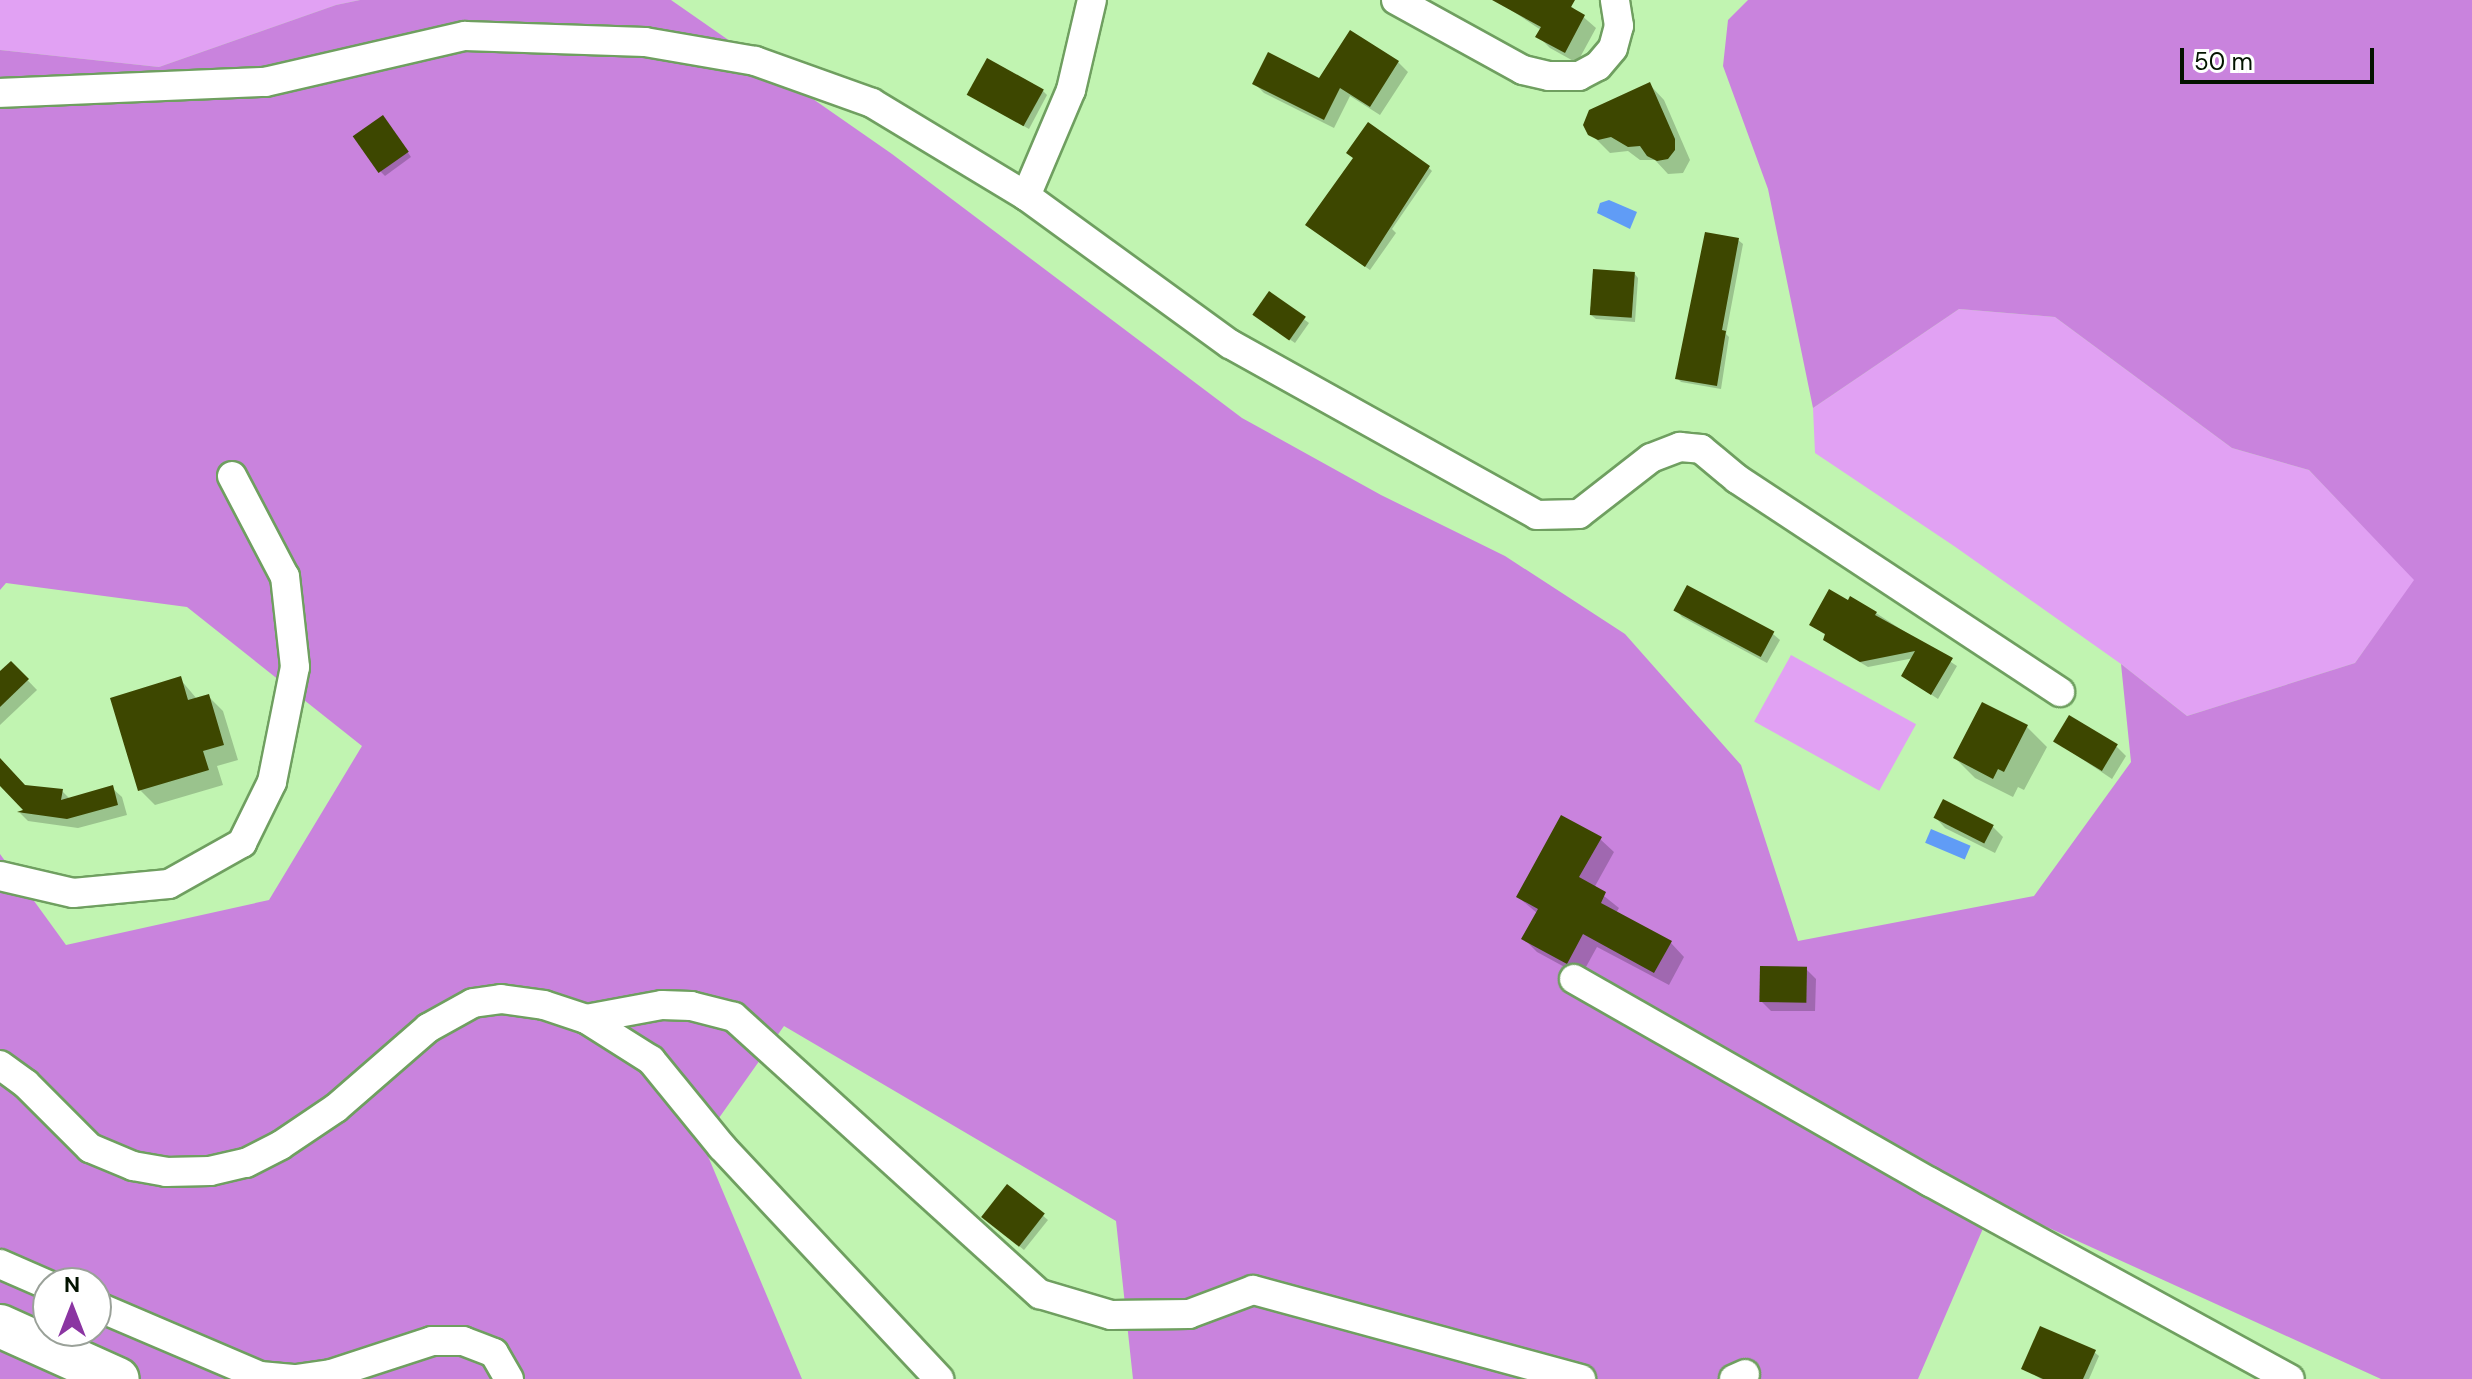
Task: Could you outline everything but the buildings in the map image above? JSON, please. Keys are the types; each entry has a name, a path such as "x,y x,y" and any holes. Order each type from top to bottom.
{"highway":[{"path":"0,1326 118,1379"}],"street":[{"path":"1026,196 1071,90 1092,0"},
{"path":"1396,0 1523,70 1549,76 1579,76 1598,66 1613,48 1619,26 1615,0"},
{"path":"0,93 265,82 465,36 645,42 755,61 872,103 1026,196 1230,344 1537,515 1579,514 1651,458 1680,447 1701,449 1737,479 2060,692"},
{"path":"0,876 73,893 169,884 242,843 272,782 295,667 285,577 232,476"},
{"path":"1574,979 1930,1182 2290,1379"},
{"path":"0,1065 26,1084 90,1148 144,1168 166,1172 210,1171 246,1163 281,1145 336,1108 428,1028 473,1003 501,999 544,1005 586,1019 651,1060 722,1147 939,1379"},
{"path":"586,1019 662,1005 691,1006 734,1017 1040,1294 1111,1315 1189,1314 1253,1290 1581,1379"},
{"path":"0,1264 32,1278"},
{"path":"112,1313 260,1376 296,1379 331,1374 432,1341 463,1341 494,1353 509,1379"}],"shaded area":[{"path":"0,0 360,0 336,5 159,67 0,50"},
{"path":"360,0 671,0 892,154 1242,418 1381,495 1505,556 1625,634 1741,765 1798,941 2034,896 2131,762 2121,664 2187,716 2355,663 2414,580 2309,470 2232,448 2055,317 1959,309 1813,408 1768,189 1723,66 1728,20 1748,0 2472,0 2472,1379 2381,1379 1994,1203 1918,1379 1133,1379 1116,1221 784,1026 702,1142 802,1379 0,1379 0,854 66,945 269,900 362,746 187,607 6,583 0,590 0,50 159,67 336,5"},
{"path":"1959,309 2055,317 2232,448 2309,470 2415,580 2355,663 2187,716 2121,664 1815,453 1813,408"},
{"path":"1791,655 1916,724 1879,791 1754,721"}],"water":[{"path":"1609,200 1637,212 1630,229 1597,213 1600,203"},
{"path":"1931,829 1971,846 1965,860 1925,843"}]}
